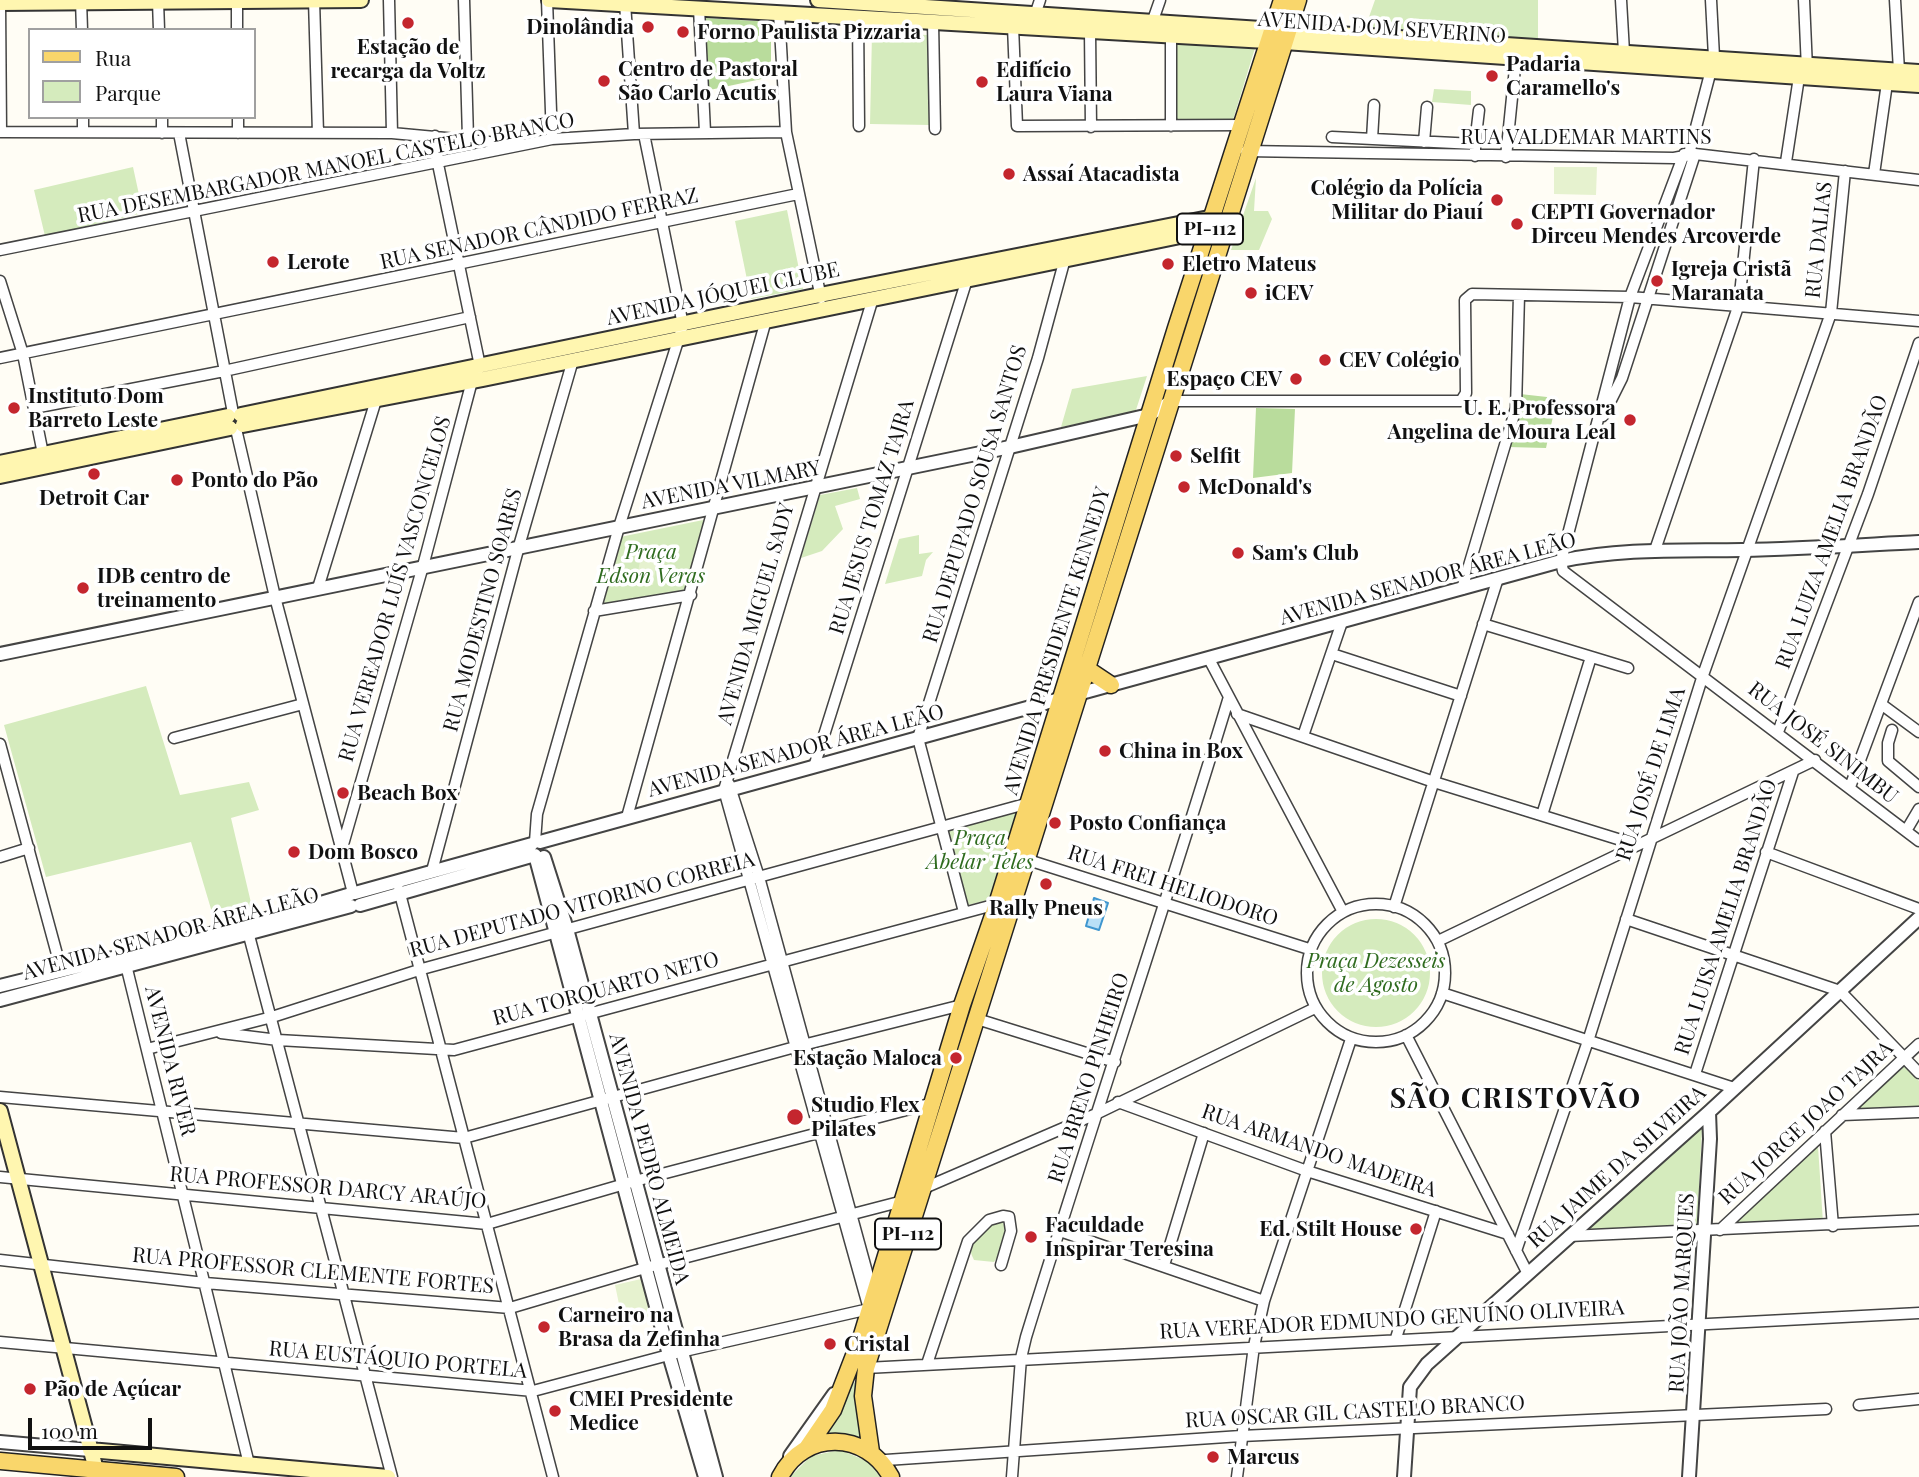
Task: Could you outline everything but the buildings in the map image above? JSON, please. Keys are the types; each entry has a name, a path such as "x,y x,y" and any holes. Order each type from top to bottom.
{"main road":[{"path":"0,3 361,0"},
{"name":"AVENIDA DOM SEVERINO","path":"548,0 1171,36 1278,37 1624,52 1919,85"},
{"name":"AVENIDA DOM SEVERINO","path":"818,0 924,3 1516,58 1713,64"},
{"name":"AVENIDA PRESIDENTE KENNEDY","path":"871,1452 863,1383 866,1368 1172,401 1278,37 1282,0"},
{"name":"PI-112","path":"1278,37 1297,0"},
{"name":"AVENIDA PRESIDENTE KENNEDY","path":"780,1477 794,1456 807,1448 826,1424 848,1373 962,1005 1063,699 1149,415 1214,217 1243,152 1243,125 1278,37"},
{"name":"AVENIDA DOM SEVERINO","path":"1804,73 1919,72"},
{"name":"AVENIDA JÓQUEI CLUBE","path":"235,421 376,400 573,360 680,332 1066,253 1214,217"},
{"name":"AVENIDA JÓQUEI CLUBE","path":"1066,253 1191,234 1208,237"},
{"name":"AVENIDA JÓQUEI CLUBE","path":"0,475 44,460 235,421 480,366 766,320 821,301 873,298 968,273"},
{"name":"AVENIDA JÓQUEI CLUBE","path":"0,463 44,460"},
{"path":"1087,669 1111,685"},
{"path":"0,1111 97,1473"},
{"path":"866,1421 898,1477"},
{"path":"807,1448 840,1441 871,1452 891,1477"},
{"path":"90,1450 390,1477"},
{"path":"0,1461 97,1473 176,1477"}],"street":[{"path":"314,0 318,134"},
{"path":"389,0 392,133"},
{"path":"464,0 468,138"},
{"path":"548,0 552,139"},
{"path":"1035,15 1040,0"},
{"path":"1152,23 1160,0"},
{"path":"1621,0 1624,52"},
{"path":"1600,419 1622,378 1648,299 1713,64 1711,0"},
{"path":"1786,162 1804,73 1804,0"},
{"path":"1895,0 1899,71"},
{"path":"158,1 159,28"},
{"path":"237,1 237,28"},
{"path":"81,2 82,28"},
{"path":"0,3 0,132 392,133 468,138 529,146"},
{"name":"AVENIDA PEDRO ALMEIDA","path":"625,3 639,134 662,225 680,332 594,611 537,814 537,847 585,1014 705,1477"},
{"path":"699,8 705,132"},
{"path":"779,12 786,132 821,301"},
{"path":"858,17 859,126"},
{"path":"933,22 935,129"},
{"path":"1013,26 1017,126 1243,125"},
{"path":"1090,31 1091,127"},
{"path":"1171,36 1171,126"},
{"path":"1506,157 1516,58"},
{"path":"1874,174 1887,83"},
{"path":"1373,139 1374,105"},
{"path":"1424,142 1427,107"},
{"path":"1475,156 1479,110"},
{"path":"83,119 83,132"},
{"path":"162,119 162,133"},
{"path":"238,119 238,134"},
{"name":"RUA DESEMBARGADOR MANOEL CASTELO BRANCO","path":"0,250 529,146 552,139 705,132 786,132"},
{"path":"178,133 224,371 275,597 354,898"},
{"path":"435,136 438,164 480,366"},
{"path":"1332,137 1475,144"},
{"name":"RUA VALDEMAR MARTINS","path":"1243,152 1674,158 1689,154 1786,162 1919,180"},
{"path":"1561,561 1600,419 1606,378 1630,297 1689,154"},
{"path":"1655,551 1739,304 1755,159"},
{"name":"RUA DALIAS","path":"1831,313 1845,171"},
{"name":"RUA SENADOR CÂNDIDO FERRAZ","path":"0,358 662,225 798,194"},
{"name":"RUA DEPUPADO SOUSA SANTOS","path":"918,738 1010,447 1066,253"},
{"name":"RUA JESUS TOMAZ TAJRA","path":"814,766 968,273"},
{"path":"0,281 23,354 44,460"},
{"path":"1172,401 1457,402 1466,393 1465,300 1472,294 1630,297 1919,321"},
{"path":"1462,589 1516,408 1519,295"},
{"name":"AVENIDA MIGUEL SADY","path":"728,786 813,489 873,298"},
{"name":"RUA JOSÉ DE LIMA","path":"1517,1251 1589,1038 1703,675 1831,313"},
{"path":"34,408 224,371 470,317"},
{"path":"627,817 716,507 766,320"},
{"name":"RUA LUIZA AMELIA BRANDÃO","path":"1778,732 1868,494 1919,343"},
{"name":"RUA MODESTINO SOARES","path":"432,871 519,546 573,360"},
{"name":"RUA VEREADOR LUÍS VASCONCELOS","path":"342,848 424,566 472,381 480,366"},
{"path":"318,588 376,400"},
{"name":"AVENIDA VILMARY","path":"0,654 1010,447 1149,415 1172,401"},
{"name":"AVENIDA SENADOR ÁREA LEÃO","path":"0,1000 125,960 247,930 537,847 728,786 814,766 1063,699 1561,561 1587,555 1655,551 1746,550 1919,542"},
{"name":"RUA JOSÉ SINIMBU","path":"1561,561 1563,571 1919,841"},
{"path":"1394,907 1498,578"},
{"path":"594,611 691,595"},
{"path":"1850,787 1919,602"},
{"path":"1303,736 1342,622"},
{"path":"1483,624 1628,668"},
{"path":"1332,654 1461,696"},
{"path":"1542,815 1591,657"},
{"path":"1209,659 1343,912"},
{"name":"RUA BRENO PINHEIRO","path":"1012,1477 1021,1358 1096,1114 1166,905 1229,697"},
{"path":"174,738 303,704"},
{"path":"1881,704 1919,732"},
{"path":"1237,714 1434,782 1637,845"},
{"path":"1892,730 1888,743 1888,761 1919,787"},
{"path":"918,738 964,912"},
{"path":"0,744 61,970"},
{"path":"1438,941 1815,760"},
{"name":"RUA LUISA AMELIA BRANDÃO","path":"1695,1074 1793,772"},
{"path":"728,786 759,877 776,962 871,1302"},
{"path":"728,786 747,880 776,962"},
{"name":"RUA DEPUTADO VITORINO CORREIA","path":"147,1049 272,1017 422,969 1029,803"},
{"path":"1906,831 1919,809"},
{"name":"AVENIDA SENADOR ÁREA LEÃO","path":"398,887 432,871 537,847"},
{"path":"0,856 29,848"},
{"path":"1766,852 1919,909"},
{"name":"RUA FREI HELIODORO","path":"1025,859 1309,949"},
{"path":"398,887 422,969 440,1052 533,1391 553,1477"},
{"name":"RUA TORQUARTO NETO","path":"217,1032 278,1040 440,1052 997,904"},
{"path":"1366,905 1394,907 1416,917 1438,941 1446,973 1443,993 1427,1020 1394,1041 1373,1043 1351,1039 1330,1026 1315,1008 1307,987 1309,949 1322,929 1343,912 1366,905"},
{"name":"RUA JAIME DA SILVEIRA","path":"1404,1477 1411,1383 1459,1334 1709,1112 1919,918"},
{"path":"1626,919 1840,991 1919,1073"},
{"path":"247,930 324,1211 390,1477"},
{"name":"AVENIDA SENADOR ÁREA LEÃO","path":"0,986 61,970 125,960"},
{"name":"AVENIDA RIVER","path":"125,960 249,1464"},
{"path":"1443,993 1589,1038 1734,1088"},
{"path":"0,1097 464,1139 799,1046 962,1005"},
{"path":"922,1189 1096,1114 1315,1008"},
{"path":"977,1019 1115,1062"},
{"path":"1406,1035 1527,1272"},
{"path":"1237,1477 1254,1346 1264,1301 1351,1039"},
{"name":"RUA JORGE JOAO TAJRA","path":"1720,1230 1919,1044"},
{"name":"RUA ARMANDO MADEIRA","path":"1118,1102 1307,1171 1508,1234"},
{"name":"RUA PROFESSOR DARCY ARAÚJO","path":"0,1177 324,1211 487,1224 629,1183 933,1103"},
{"name":"RUA JOÃO MARQUES","path":"1689,1477 1705,1231 1709,1112"},
{"path":"1842,1115 1919,1112"},
{"path":"1825,1131 1833,1226"},
{"path":"1164,1265 1204,1133"},
{"name":"RUA PROFESSOR CLEMENTE FORTES","path":"0,1260 205,1283 510,1308 651,1266 903,1200"},
{"path":"1396,1338 1436,1211"},
{"path":"927,1364 968,1241 982,1224 1003,1216 1011,1220 1012,1228 1001,1265"},
{"path":"1569,1237 1919,1220"},
{"path":"1059,1231 1264,1301"},
{"name":"RUA EUSTÁQUIO PORTELA","path":"0,1342 224,1365 533,1391 871,1302"},
{"name":"RUA VEREADOR EDMUNDO GENUÍNO OLIVEIRA","path":"866,1368 1459,1334 1919,1313"},
{"name":"AVENIDA PEDRO ALMEIDA","path":"675,1353 716,1477"},
{"path":"773,1477 848,1373"},
{"path":"1859,1405 1919,1399"},
{"name":"RUA OSCAR GIL CASTELO BRANCO","path":"886,1460 1241,1436 1694,1412 1826,1409"},
{"path":"0,1442 90,1450"}],"green space":[{"path":"1375,0 1538,0 1538,42 1364,31"},
{"path":"705,18 771,22 771,77 705,91"},
{"path":"872,34 932,35 930,125 870,124"},
{"path":"1176,44 1255,48 1233,120 1175,121"},
{"path":"1434,89 1471,91 1471,105 1432,102"},
{"path":"133,167 143,213 45,236 34,190"},
{"path":"1554,167 1597,167 1596,195 1554,194"},
{"path":"1256,178 1254,211 1268,211 1272,219 1259,250 1231,250"},
{"path":"787,210 803,289 751,299 735,221"},
{"path":"1147,376 1135,413 1061,427 1072,389"},
{"path":"1520,394 1547,397 1554,412 1546,448 1508,447"},
{"path":"1256,408 1295,409 1292,473 1253,478"},
{"path":"857,488 860,499 835,506 843,529 822,551 801,558 820,495"},
{"name":"Praça Edson Veras","path":"708,519 686,592 603,607 620,537"},
{"path":"919,535 919,554 933,552 926,560 922,576 885,584 899,539"},
{"path":"641,556 657,559 653,585 636,582"},
{"path":"146,686 180,795 249,782 259,810 231,818 252,907 214,919 191,842 46,877 4,725"},
{"name":"Praça Abelar Teles","path":"1029,803 996,898 964,906 941,826"},
{"name":"Praça Dezesseis de Agosto","path":"1376,919 1397,923 1414,935 1426,952 1430,973 1426,994 1414,1011 1397,1023 1376,1027 1355,1023 1338,1011 1326,994 1322,973 1326,952 1338,935 1355,923"},
{"path":"1903,1062 1919,1081 1919,1108 1854,1110"},
{"path":"1702,1128 1697,1229 1584,1231"},
{"path":"1818,1146 1823,1223 1731,1228"},
{"path":"1002,1220 1004,1242 994,1262 974,1260 971,1245 976,1234"},
{"path":"641,1279 651,1316 623,1323 615,1285"},
{"path":"855,1382 864,1441 824,1437 845,1393"},
{"path":"840,1450 867,1461 881,1477 790,1477 811,1456"}],"water":[{"path":"1094,898 1108,903 1099,930 1086,926"}],"place":[{"name":"Estação de recarga da Voltz","path":"408,23"},
{"name":"Dinolândia","path":"648,27"},
{"name":"Forno Paulista Pizzaria","path":"683,32"},
{"name":"Padaria Caramello's","path":"1492,76"},
{"name":"Centro de Pastoral São Carlo Acutis","path":"604,81"},
{"name":"Edifício Laura Viana","path":"982,82"},
{"name":"Assaí Atacadista","path":"1009,174"},
{"name":"Colégio da Polícia Militar do Piauí","path":"1497,200"},
{"name":"CEPTI Governador Dirceu Mendes Arcoverde","path":"1517,224"},
{"name":"Lerote","path":"273,262"},
{"name":"Eletro Mateus","path":"1168,264"},
{"name":"Igreja Cristã Maranata","path":"1657,281"},
{"name":"iCEV","path":"1251,293"},
{"name":"CEV Colégio","path":"1325,360"},
{"name":"Espaço CEV","path":"1296,379"},
{"name":"Instituto Dom Barreto Leste","path":"14,408"},
{"name":"U. E. Professora Angelina de Moura Leal","path":"1630,420"},
{"name":"Selfit","path":"1176,456"},
{"name":"Detroit Car","path":"94,474"},
{"name":"Ponto do Pão","path":"177,480"},
{"name":"McDonald's","path":"1184,487"},
{"name":"Sam's Club","path":"1238,553"},
{"name":"IDB centro de treinamento","path":"83,588"},
{"name":"China in Box","path":"1105,751"},
{"name":"Beach Box","path":"343,793"},
{"name":"Posto Confiança","path":"1055,823"},
{"name":"Dom Bosco","path":"294,852"},
{"name":"Rally Pneus","path":"1046,884"},
{"name":"Estação Maloca","path":"956,1058"},
{"name":"Studio Flex Pilates","path":"795,1117"},
{"name":"Ed. Stilt House","path":"1416,1229"},
{"name":"Faculdade Inspirar Teresina","path":"1031,1237"},
{"name":"Carneiro na Brasa da Zefinha","path":"544,1327"},
{"name":"Cristal","path":"830,1344"},
{"name":"Pão de Açúcar","path":"30,1389"},
{"name":"CMEI Presidente Medice","path":"555,1411"},
{"name":"Marcus","path":"1213,1457"}],"district":[{"name":"SÃO CRISTOVÃO","path":"1516,1099"}]}
